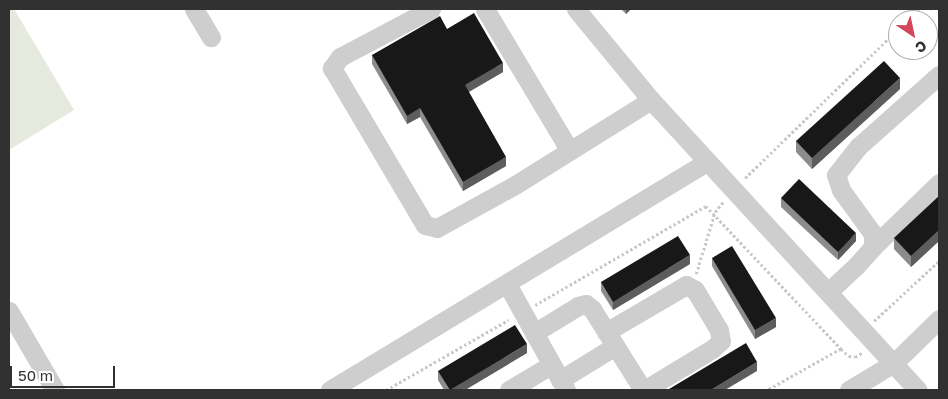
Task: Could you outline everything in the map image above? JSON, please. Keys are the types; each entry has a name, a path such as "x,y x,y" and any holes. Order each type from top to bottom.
{"street":[{"path":"194,9 211,37"},
{"path":"432,9 340,57 332,68 425,224 436,228 515,185 651,100"},
{"path":"485,9 570,151"},
{"path":"576,9 651,100 918,390"},
{"path":"873,247 873,234 841,190 836,175 859,146 939,75"},
{"path":"330,390 707,162"},
{"path":"828,292 939,183"},
{"path":"507,284 559,378"},
{"path":"509,390 559,378 611,339 682,287 686,285 692,287 719,330 721,341 712,350 643,390 611,339 592,309 586,304 578,306 534,333"},
{"path":"9,311 55,390"},
{"path":"851,390 894,363 939,319"}],"path":[{"path":"692,287 715,212 734,189 888,39"},
{"path":"841,350 849,356 855,357 939,261"}],"shaded area":[{"path":"9,9 14,9 74,110 9,150"}],"building":[{"path":"474,13 503,63 465,85 506,157 463,182 420,108 407,116 372,55 440,16 447,29"},
{"path":"884,61 900,78 812,158 796,141"},
{"path":"799,179 856,233 838,252 781,198"},
{"path":"939,196 939,230 911,256 894,238"},
{"path":"678,236 690,255 613,302 601,282"},
{"path":"732,246 776,318 755,330 712,258"},
{"path":"515,325 527,344 450,390 438,371"},
{"path":"746,343 757,362 711,390 669,390 669,389"}]}
